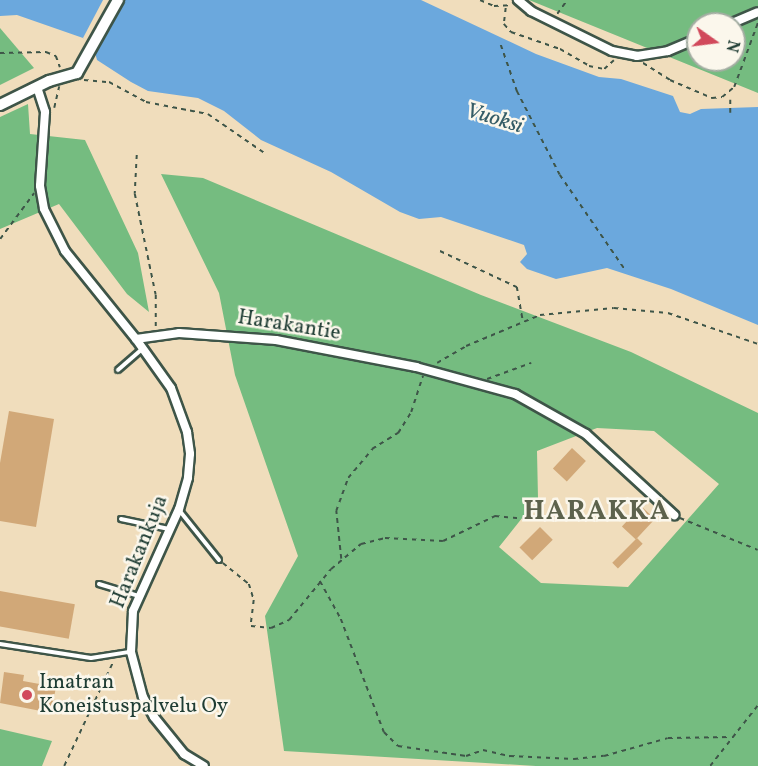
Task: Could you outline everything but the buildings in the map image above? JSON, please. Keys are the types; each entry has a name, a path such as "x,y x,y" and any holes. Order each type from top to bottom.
{"street":[{"path":"0,105 60,74 77,74 88,58 118,0"},
{"path":"519,1 551,22 619,52 637,56 668,51 686,43"},
{"path":"38,87 46,122 40,186 44,209 64,251 136,339"},
{"name":"Harakantie","path":"136,339 155,336 223,334 276,340 426,369 478,382 544,407 586,434 674,515"},
{"name":"Harakankuja","path":"136,339 171,388 187,432 188,478 179,509 140,596 130,626 131,652 143,697 154,717 184,754 204,766"}],"lane":[{"path":"118,370 144,348"},
{"path":"179,509 219,560"},
{"path":"121,519 170,529"},
{"path":"99,584 140,596"},
{"path":"0,644 66,656 116,656 131,652"}],"path":[{"path":"480,0 506,8 519,1"},
{"path":"551,22 567,0"},
{"path":"506,8 504,24 511,32 560,49 589,66 604,69 619,52"},
{"path":"637,56 656,73 712,98 722,98 734,87 758,22"},
{"path":"501,45 517,91 560,175 624,268"},
{"path":"0,53 20,50 46,52 56,56 60,74 51,114"},
{"path":"77,74 86,81 109,82 137,100 208,114 266,154"},
{"path":"730,100 730,113"},
{"path":"137,155 135,194 156,295 155,336"},
{"path":"0,239 40,186"},
{"path":"440,251 517,287 523,321"},
{"path":"341,559 336,511 344,486 357,464 398,433 411,412 426,369 466,346 540,315 614,308 652,310 758,344"},
{"path":"478,382 531,363"},
{"path":"674,515 758,550"},
{"path":"219,560 249,584 254,600 251,626 261,628 289,620 320,581 341,559 361,544 385,538 455,539 495,516 538,520"},
{"path":"320,581 341,619 384,732 398,746 466,756 483,750 510,756 574,759 604,756 668,738 730,737"},
{"path":"64,766 116,656"},
{"path":"710,766 730,737 758,705"}],"green space":[{"path":"529,0 758,0 758,93 706,72 746,72 746,12 686,12 686,64"},
{"path":"0,28 34,68 0,85"},
{"path":"28,104 30,134 85,140 138,253 149,312 127,294 59,204 0,229 0,117"},
{"path":"161,174 203,178 481,295 631,352 758,413 758,766 536,766 284,751 265,616 298,556 235,375 219,293","holes":["597,428 654,431 719,484 628,587 541,583 499,547 538,498 537,451"]},
{"path":"0,729 52,741 42,766 0,766"}],"water":[{"name":"Vuoksi","path":"0,0 421,0 536,54 599,77 621,79 673,96 680,112 690,114 701,109 758,107 758,325 671,289 607,268 556,279 527,269 520,262 527,254 524,245 441,217 419,219 400,212 331,172 261,140 224,111 198,98 148,91 131,82 97,60 94,49 83,38 17,15 0,16"}],"pier":[{"path":"103,0 123,0 93,58 83,38"}],"place":[{"name":"Imatran Koneistuspalvelu Oy","path":"27,695"}],"district":[{"name":"HARAKKA","path":"597,513"}]}
